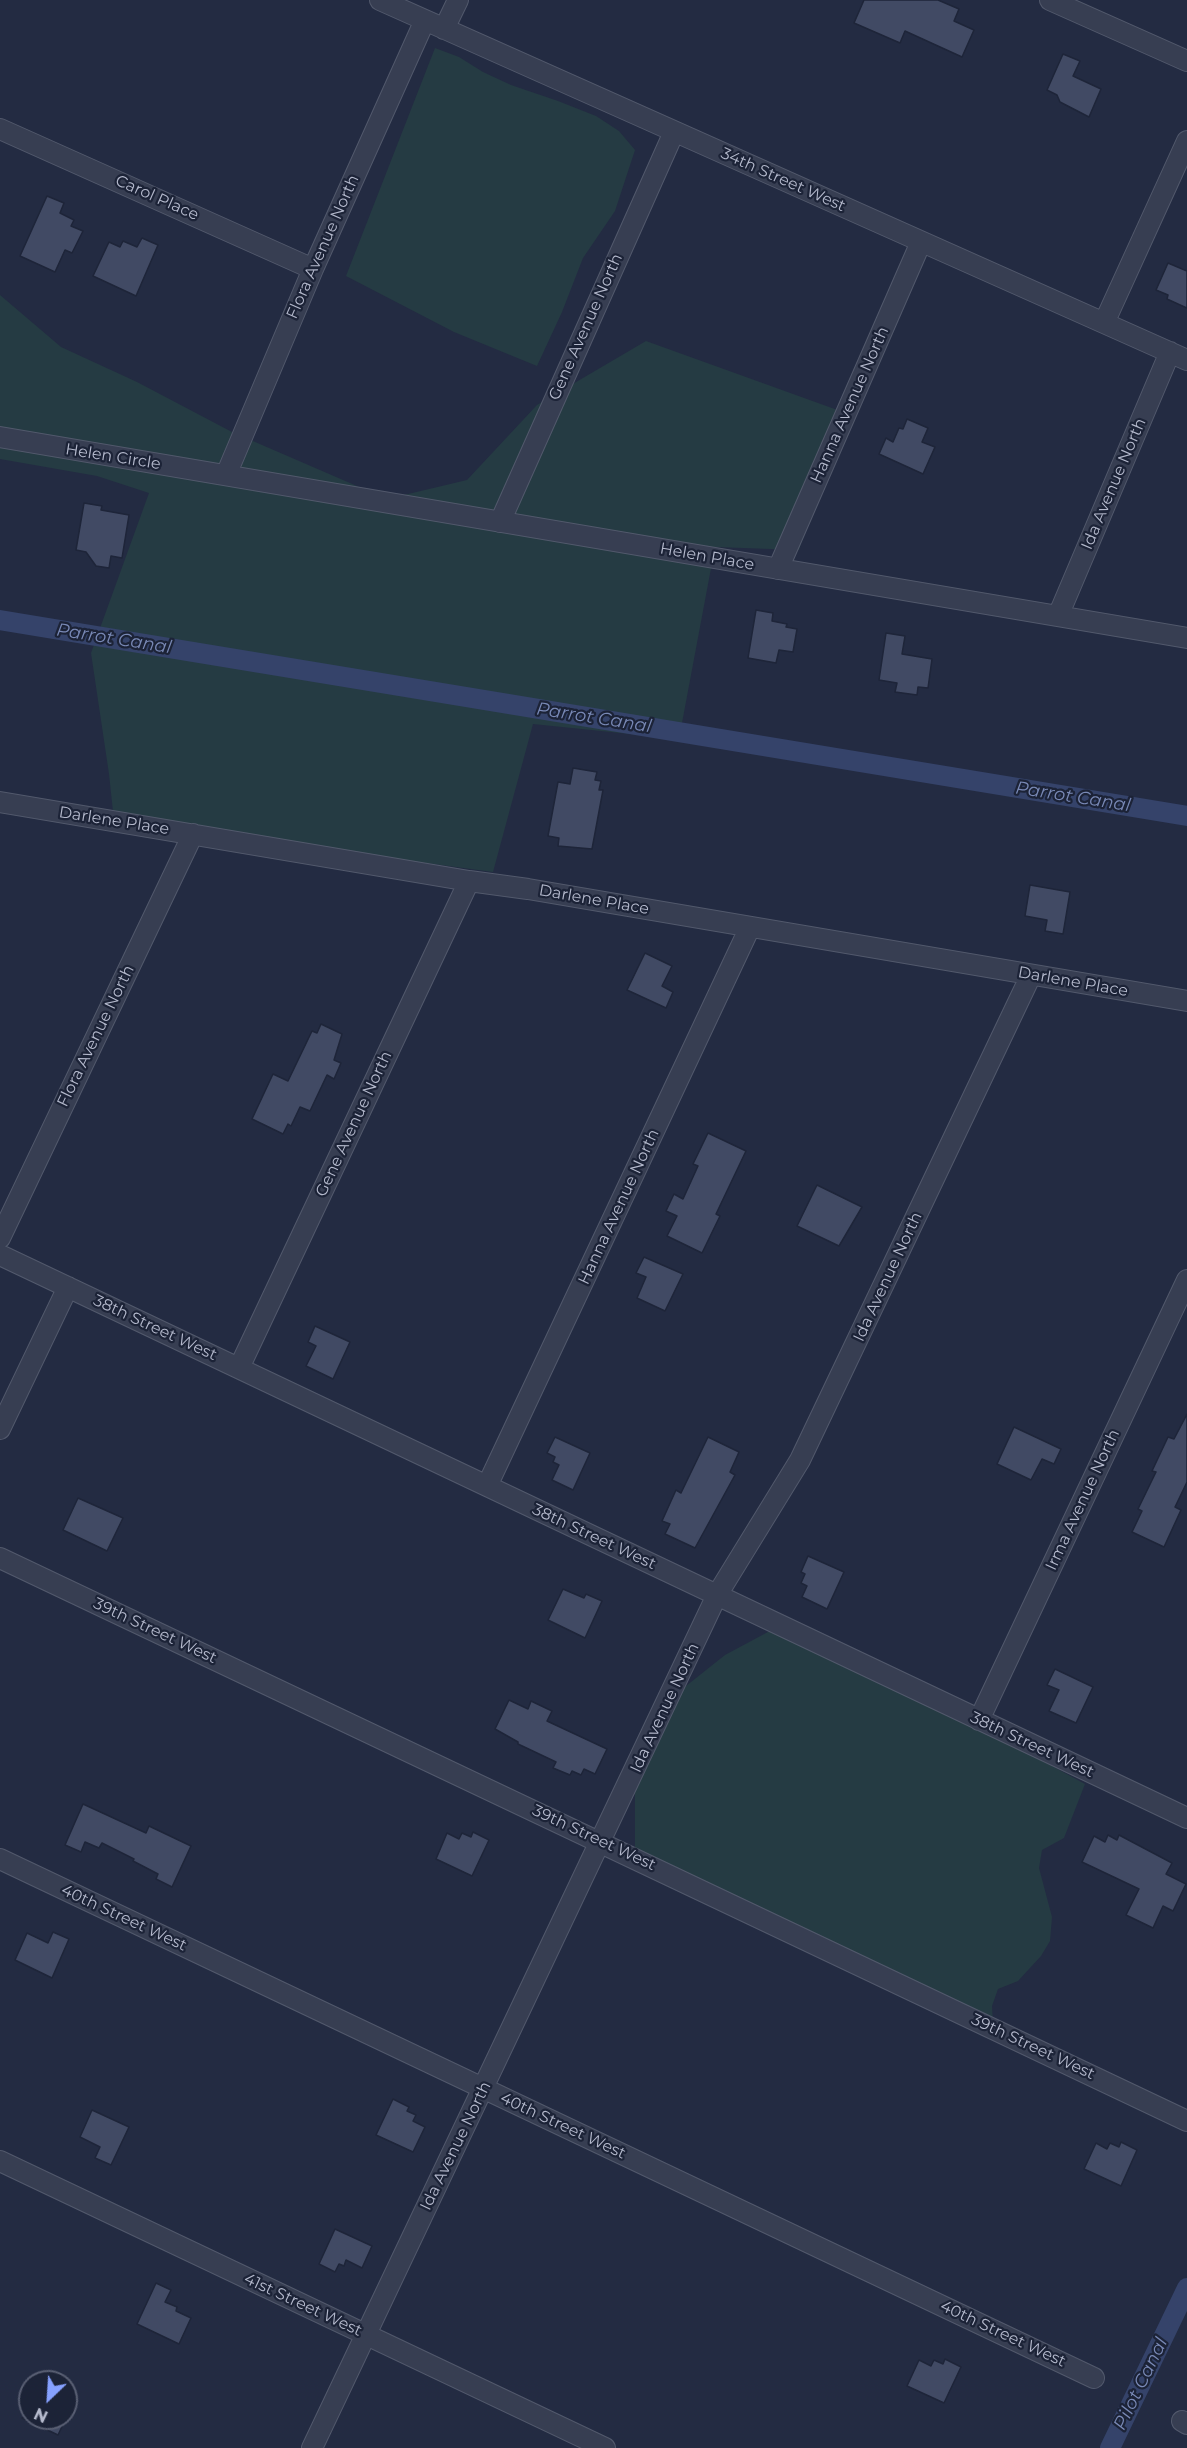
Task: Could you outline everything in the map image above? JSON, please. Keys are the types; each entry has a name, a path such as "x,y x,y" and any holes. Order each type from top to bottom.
{"street":[{"name":"34th Street West","path":"380,0 1178,356"},
{"path":"444,29 458,0"},
{"path":"1050,0 1187,61"},
{"name":"Flora Avenue North","path":"226,475 313,269 425,20"},
{"name":"Carol Place","path":"0,129 313,269"},
{"name":"Gene Avenue North","path":"500,522 674,132"},
{"path":"1104,323 1187,141"},
{"name":"Hanna Avenue North","path":"778,569 921,242"},
{"name":"Ida Avenue North","path":"1058,616 1178,356"},
{"name":"Helen Circle","path":"0,437 226,475"},
{"name":"Helen Place","path":"226,475 1187,638"},
{"name":"Darlene Place","path":"0,802 1187,1001"},
{"name":"Flora Avenue North","path":"0,1238 193,834"},
{"name":"Gene Avenue North","path":"239,1368 469,881"},
{"name":"Hanna Avenue North","path":"487,1486 750,927"},
{"name":"Ida Avenue North","path":"312,2448 717,1595 800,1460 1031,975"},
{"name":"38th Street West","path":"0,1255 1187,1818"},
{"name":"Irma Avenue North","path":"979,1720 1187,1280"},
{"path":"0,1429 68,1287"},
{"name":"39th Street West","path":"0,1558 602,1841 1187,2121"},
{"name":"40th Street West","path":"0,1859 1094,2378"},
{"name":"41st Street West","path":"0,2161 605,2448"}],"shaded area":[{"path":"435,48 459,57 483,72 511,85 596,116 619,131 635,150 615,211 583,258 562,312 537,366 454,332 346,276"},
{"path":"0,295 61,347 137,382 232,432 387,499 467,480 537,405 646,341 843,412 799,550 715,547 679,739 533,724 493,872 114,821 91,653 149,493 97,476 0,459"},
{"path":"781,1625 964,1718 1085,1784 1064,1838 1042,1850 1039,1868 1052,1917 1050,1941 1041,1956 1018,1981 998,1989 992,2006 993,2024 635,1862 635,1790 658,1723 686,1686 725,1655"}],"building":[{"path":"864,0 938,0 959,9 954,21 974,30 962,57 905,31 900,43 854,23"},
{"path":"1063,54 1080,61 1073,76 1101,89 1089,117 1060,102 1057,95 1047,90"},
{"path":"47,196 64,203 60,213 74,220 71,226 83,231 72,253 65,250 55,272 20,256"},
{"path":"142,238 158,245 136,296 93,276 109,242 120,247 123,241 137,247"},
{"path":"1168,263 1187,271 1187,308 1167,299 1168,295 1156,290"},
{"path":"907,419 928,428 922,442 935,447 923,474 879,454 886,438 893,442 899,428 903,429"},
{"path":"84,503 102,506 101,510 129,515 122,558 111,556 109,568 96,566 86,552 76,550"},
{"path":"756,610 773,613 772,621 797,629 793,652 779,650 776,663 748,658"},
{"path":"886,633 905,636 902,654 932,659 928,688 918,687 917,695 895,692 897,683 879,680"},
{"path":"573,768 597,772 595,780 601,781 599,790 603,790 592,849 558,846 559,838 548,836 558,782 570,784"},
{"path":"1030,885 1070,892 1063,934 1045,931 1047,920 1025,916"},
{"path":"645,953 672,966 662,986 673,992 666,1008 627,990"},
{"path":"321,1024 342,1034 334,1060 341,1063 334,1079 327,1075 310,1111 300,1107 291,1126 288,1124 283,1134 252,1119 273,1074 288,1081 312,1031 317,1033"},
{"path":"708,1133 746,1151 716,1214 720,1216 702,1253 667,1236 677,1216 666,1211 674,1194 683,1199 698,1166 693,1164"},
{"path":"817,1185 862,1207 839,1246 797,1226"},
{"path":"644,1257 683,1274 665,1311 637,1298 646,1277 636,1273"},
{"path":"315,1326 350,1342 333,1379 306,1366 316,1346 308,1342"},
{"path":"1187,1414 1187,1482 1175,1507 1181,1510 1164,1547 1132,1532 1142,1511 1138,1509 1156,1472 1152,1471 1168,1437 1174,1439"},
{"path":"1014,1427 1061,1449 1054,1464 1042,1459 1031,1480 997,1464"},
{"path":"555,1437 590,1453 573,1490 552,1480 559,1465 553,1462 555,1457 547,1453"},
{"path":"708,1437 739,1452 730,1472 735,1475 695,1548 665,1534 670,1524 662,1521 676,1490 681,1493"},
{"path":"78,1498 123,1518 107,1551 63,1530"},
{"path":"808,1556 844,1572 827,1609 802,1597 807,1586 801,1583 805,1574 801,1572"},
{"path":"563,1589 584,1598 586,1594 602,1601 585,1638 548,1620"},
{"path":"1055,1669 1093,1687 1076,1723 1049,1711 1059,1690 1047,1685"},
{"path":"509,1700 528,1709 531,1701 552,1711 547,1721 607,1749 595,1774 584,1769 581,1775 572,1771 570,1775 553,1768 556,1762 518,1744 495,1729"},
{"path":"83,1804 146,1833 149,1826 191,1846 172,1887 156,1879 158,1874 102,1843 99,1848 85,1842 81,1852 65,1845"},
{"path":"473,1832 489,1840 472,1876 436,1859 447,1833 459,1839 462,1833 471,1837"},
{"path":"1108,1835 1117,1840 1119,1835 1172,1863 1166,1874 1186,1884 1173,1911 1163,1906 1153,1928 1126,1915 1139,1889 1082,1862 1094,1836 1105,1842"},
{"path":"53,1932 69,1939 52,1978 15,1960 27,1933 48,1943"},
{"path":"393,2099 409,2107 407,2111 416,2115 413,2121 425,2127 413,2152 376,2135"},
{"path":"92,2110 129,2127 111,2165 95,2158 100,2147 80,2137"},
{"path":"1121,2142 1137,2150 1121,2186 1084,2169 1096,2143 1107,2149 1110,2143 1119,2147"},
{"path":"335,2229 372,2246 362,2268 346,2260 344,2266 339,2264 335,2272 319,2264"},
{"path":"156,2283 171,2290 165,2302 177,2307 176,2311 191,2318 179,2344 137,2324"},
{"path":"945,2359 961,2367 944,2403 907,2386 919,2360 931,2366 934,2360 943,2364"},
{"path":"47,2430 60,2430 58,2435"}],"waterway":[{"name":"Parrot Canal","path":"0,620 1187,816"},
{"name":"Pilot Canal","path":"1110,2448 1187,2288"}]}
